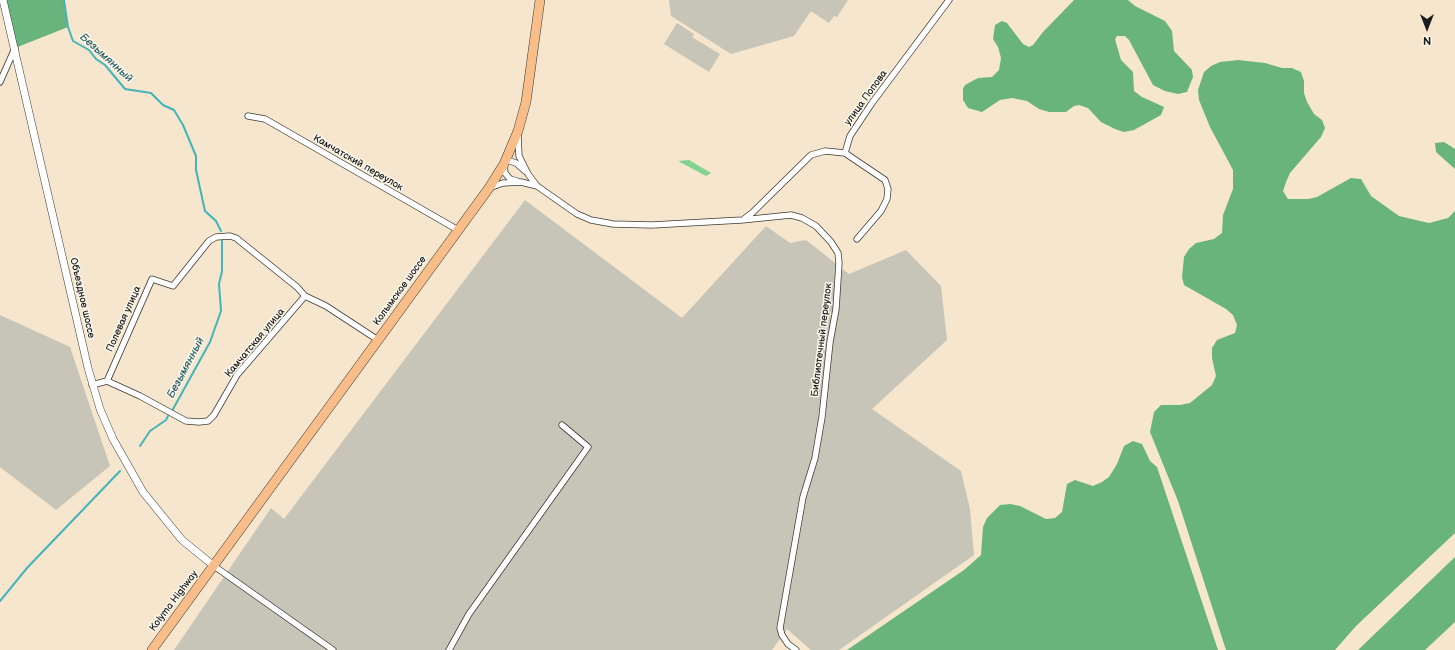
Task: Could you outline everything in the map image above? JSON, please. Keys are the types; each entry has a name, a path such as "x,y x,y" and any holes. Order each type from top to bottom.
{"highway":[{"name":"Колымское шоссе","path":"214,566 489,188 505,162 518,131 529,86 540,0"},
{"name":"Kolyma Highway","path":"152,650 214,566"}],"street":[{"name":"Объездное шоссе","path":"4,0 92,385 113,439 143,492 182,540 214,566"},
{"name":"улица Попова","path":"845,153 850,136 949,0"},
{"path":"0,82 15,48"},
{"name":"Камчатский переулок","path":"248,116 265,119 458,230"},
{"name":"Библиотечный переулок","path":"518,131 519,156 528,174 537,186 577,214 601,223 652,225 742,220 775,215 791,215 802,218 816,226 831,242 838,253 839,263 836,309 830,342 822,417 815,458 803,497 780,628 782,635 788,644 796,650"},
{"path":"742,220 752,213 811,155 825,151 845,153 885,180 888,189 887,199 881,211 857,239"},
{"path":"521,182 510,179 506,173 505,162 516,163 528,174"},
{"name":"Библиотечный переулок","path":"489,188 503,183 521,182 537,186"},
{"name":"Полевая улица","path":"107,381 152,280 173,286 209,240 216,237 230,236 236,238 291,282 305,296"},
{"path":"305,296 326,306 378,340"},
{"name":"Камчатская улица","path":"107,381 140,396 186,421 208,421 214,415 237,375 305,296"},
{"path":"92,385 107,381"},
{"path":"449,650 469,614 588,447 562,425"},
{"path":"214,566 333,650"}],"shaded area":[{"path":"669,0 848,0 837,17 834,16 829,23 811,11 794,36 731,54 671,16"},
{"path":"677,23 694,34 692,37 720,54 709,72 664,44"},
{"path":"525,200 682,318 766,226 790,243 806,240 849,274 906,250 941,286 947,340 872,409 961,471 970,509 974,555 839,650 811,650 787,629 772,650 174,650 271,508 284,519"},
{"path":"0,315 70,347 110,466 56,510 0,467"}],"green space":[{"path":"3,0 64,0 68,27 15,48"},
{"path":"1074,0 1128,0 1135,6 1165,21 1172,31 1174,51 1192,70 1193,77 1187,92 1178,94 1165,91 1153,85 1129,40 1125,36 1117,36 1115,39 1121,60 1133,72 1134,91 1142,97 1164,107 1161,115 1134,130 1124,132 1115,129 1101,122 1088,108 1079,105 1074,106 1066,112 1049,112 1039,109 1027,101 1012,98 1000,100 982,112 968,108 963,100 963,89 965,85 978,78 992,77 999,70 1001,58 998,47 993,39 995,25 1002,21 1007,23 1023,44 1029,47 1033,45 1043,32"},
{"path":"1238,60 1265,63 1282,68 1292,68 1301,72 1307,102 1314,114 1322,120 1325,128 1321,137 1290,173 1283,191 1288,199 1308,199 1317,197 1351,178 1361,179 1371,196 1399,216 1429,223 1448,218 1455,211 1455,533 1356,626 1335,650 1226,650 1178,501 1150,432 1154,412 1161,405 1180,405 1190,403 1212,385 1216,376 1212,358 1212,348 1217,340 1235,333 1237,325 1233,315 1226,309 1184,285 1182,277 1184,257 1189,249 1196,243 1214,239 1222,233 1223,215 1233,189 1233,170 1210,127 1199,100 1198,90 1204,72 1211,66 1220,62"},
{"path":"1444,142 1455,149 1455,169 1436,152 1435,143"},
{"path":"689,160 711,173 706,176 678,161"},
{"path":"1133,441 1142,444 1150,461 1157,467 1218,650 847,650 964,570 981,555 983,527 987,518 1000,505 1010,504 1020,506 1046,519 1055,518 1062,512 1067,484 1075,480 1093,486 1102,482 1109,477 1117,464 1124,446"},
{"path":"1455,557 1455,622 1425,650 1358,650"}],"waterway":[{"name":"Безымянный","path":"64,0 68,27 73,41 89,50 96,59 105,65 125,89 151,93 163,105 174,110 183,125 196,156 196,170 205,211 216,221 221,231"},
{"name":"Безымянный","path":"172,411 210,342 221,311 219,284 222,271 222,238"},
{"name":"Безымянный","path":"140,446 150,431 166,420 168,416"},
{"name":"Безымянный","path":"0,601 27,568 120,471"}]}
